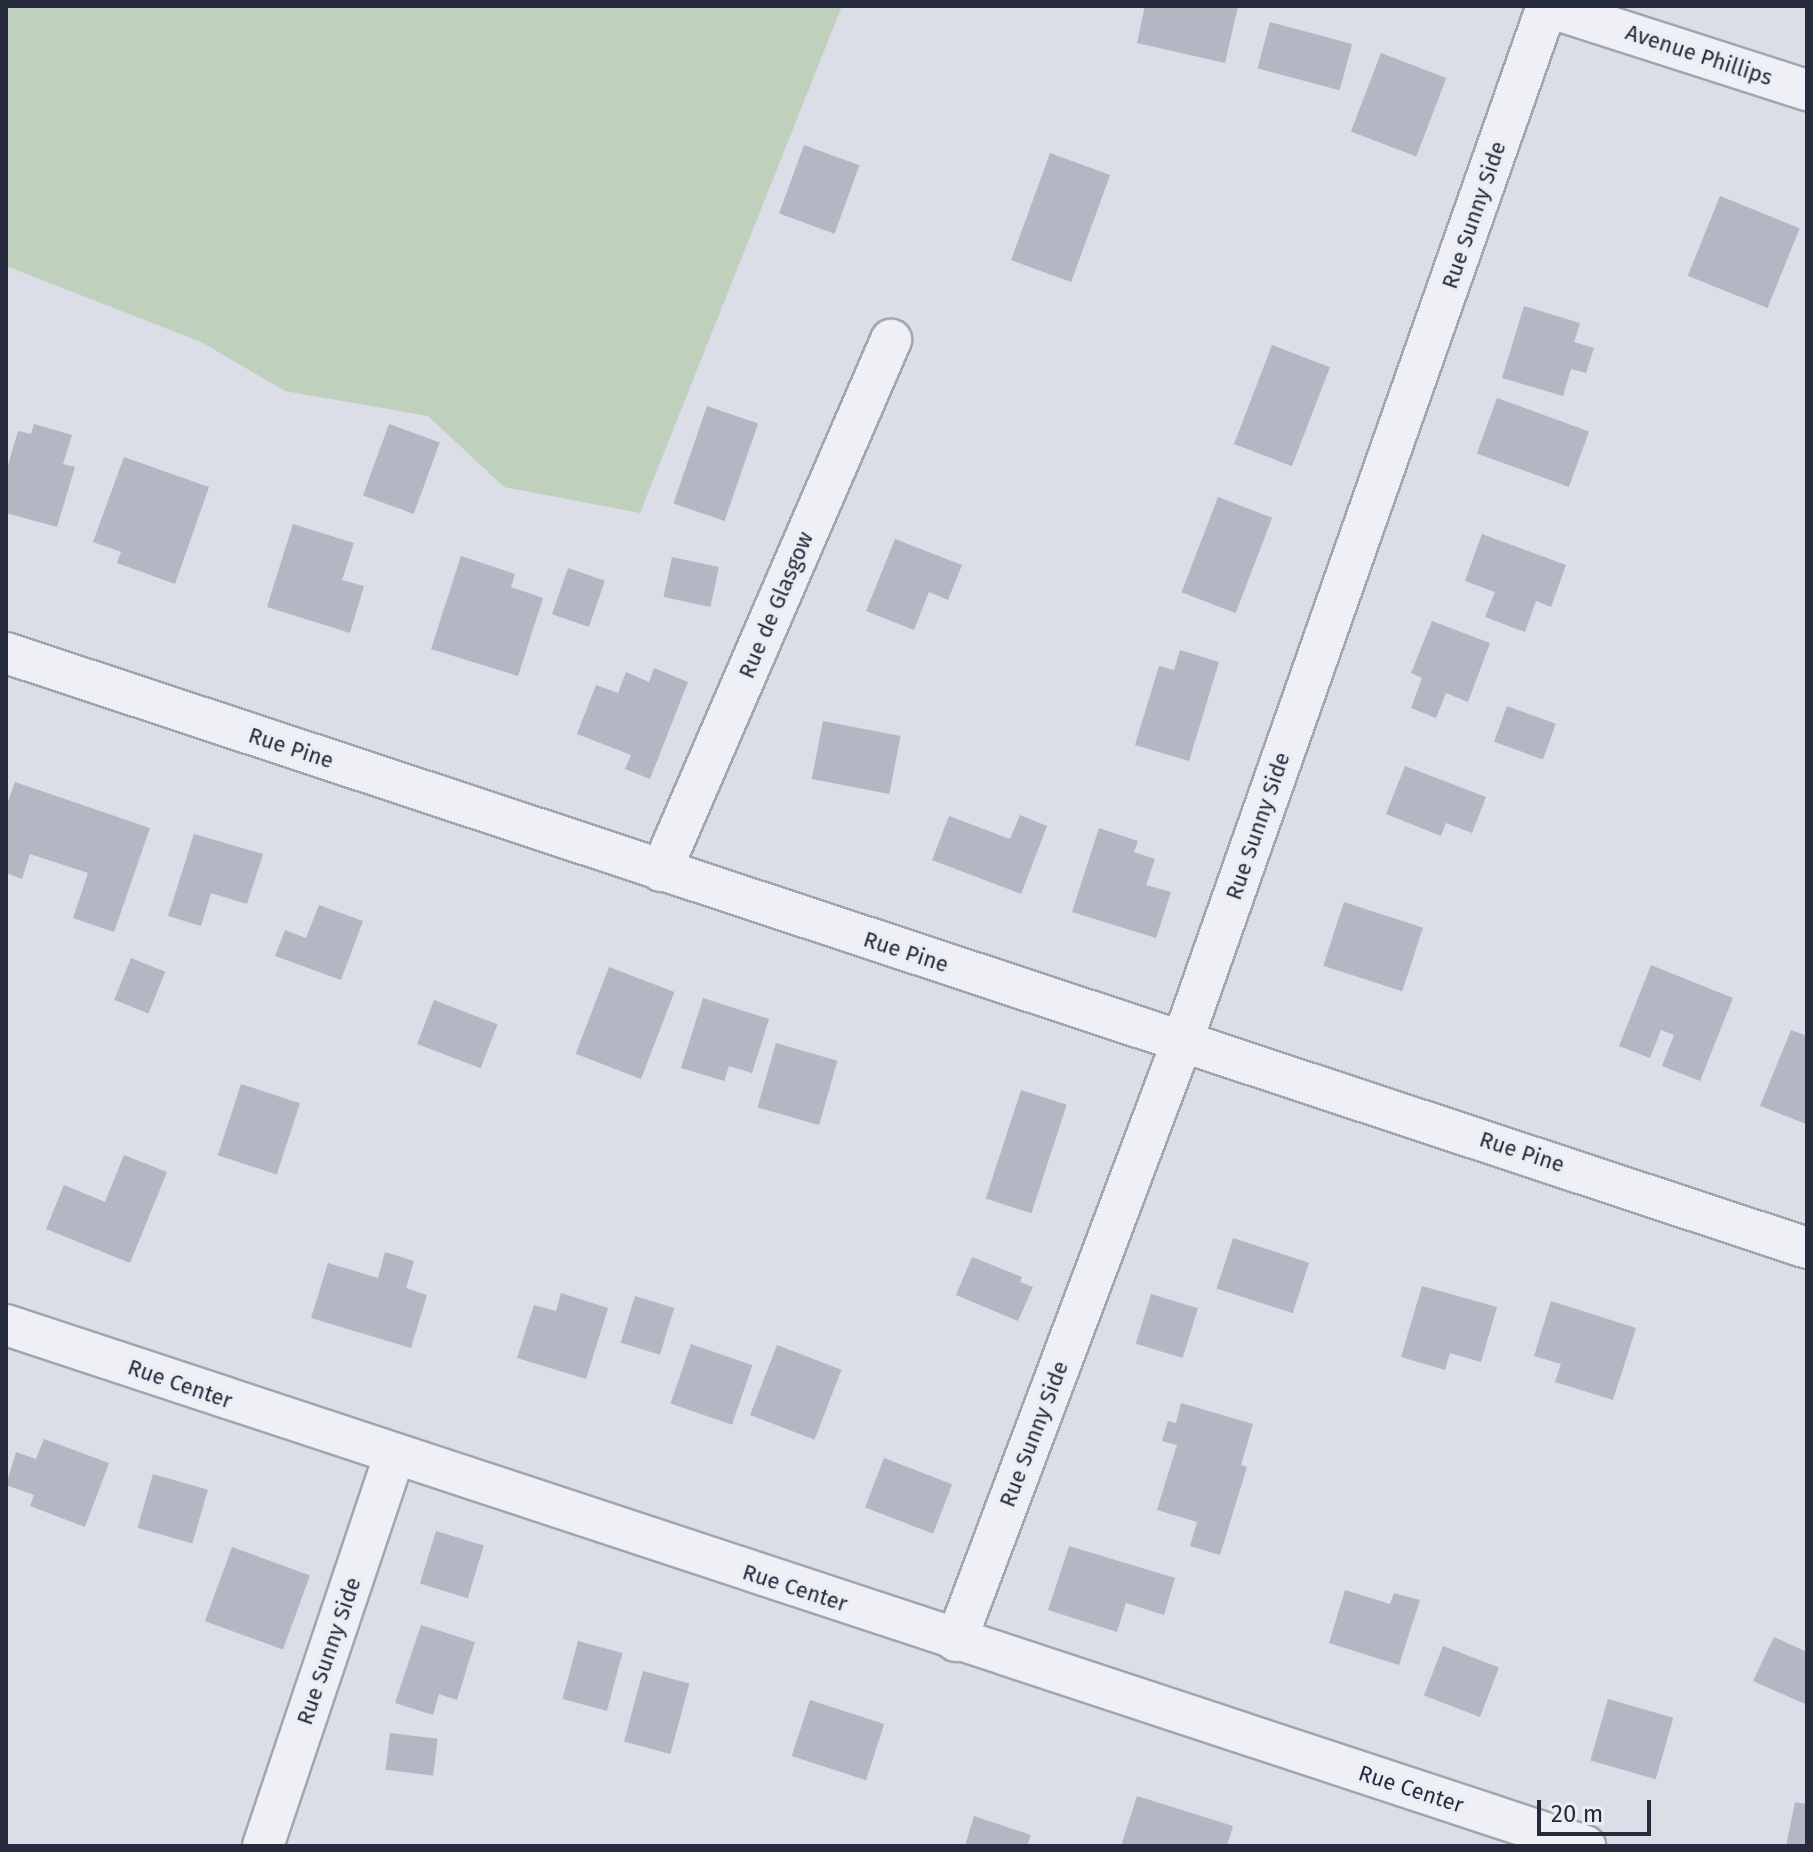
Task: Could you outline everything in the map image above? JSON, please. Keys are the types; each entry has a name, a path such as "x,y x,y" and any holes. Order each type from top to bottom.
{"street":[{"name":"Avenue Phillips","path":"1546,6 1807,90"},
{"name":"Rue Sunny Side","path":"956,1641 1182,1042 1546,6"},
{"name":"Rue de Glasgow","path":"661,871 891,340"},
{"name":"Rue Pine","path":"6,653 1807,1248"},
{"name":"Rue Center","path":"6,1325 394,1456 1585,1846"},
{"name":"Rue Sunny Side","path":"263,1846 394,1456"}],"green space":[{"path":"6,6 842,6 640,513 504,487 428,416 285,391 201,342 6,266"}],"building":[{"path":"1145,6 1238,6 1225,63 1137,43"},
{"path":"1270,22 1352,44 1340,90 1258,68"},
{"path":"1381,53 1446,78 1416,157 1351,131"},
{"path":"804,145 859,165 834,234 779,214"},
{"path":"1050,153 1110,175 1071,282 1011,260"},
{"path":"1720,196 1800,228 1768,308 1688,276"},
{"path":"1524,306 1580,323 1574,342 1594,348 1586,373 1571,369 1563,396 1502,378"},
{"path":"1272,345 1330,367 1292,466 1234,444"},
{"path":"1497,398 1589,432 1569,487 1477,453"},
{"path":"707,406 758,424 725,521 673,503"},
{"path":"34,424 72,435 63,464 75,467 57,527 6,513 6,472 18,431 31,434"},
{"path":"389,424 440,442 414,514 363,495"},
{"path":"124,457 209,487 175,584 117,563 121,552 93,542"},
{"path":"1218,497 1272,518 1236,613 1181,592"},
{"path":"293,524 354,543 342,580 364,586 350,633 267,607"},
{"path":"1482,534 1566,565 1551,607 1536,601 1525,632 1485,617 1495,592 1465,581"},
{"path":"895,539 962,565 948,600 929,592 914,630 866,611"},
{"path":"461,556 515,574 511,587 543,598 518,676 431,649"},
{"path":"672,557 719,567 710,607 663,597"},
{"path":"568,568 605,581 589,627 552,614"},
{"path":"1432,621 1490,643 1468,702 1446,693 1436,718 1411,708 1422,678 1411,673"},
{"path":"1180,650 1219,662 1189,761 1135,745 1159,666 1174,670"},
{"path":"654,668 688,682 650,779 625,769 631,755 577,734 596,685 618,693 626,672 649,682"},
{"path":"1507,706 1556,724 1543,759 1494,742"},
{"path":"823,721 901,736 889,794 812,779"},
{"path":"1405,766 1486,797 1472,833 1446,823 1441,836 1386,814"},
{"path":"15,782 150,828 114,932 73,918 88,873 30,854 22,879 6,873 6,807"},
{"path":"1020,815 1047,826 1021,894 932,860 949,816 1010,839"},
{"path":"1099,828 1138,841 1134,852 1155,859 1146,885 1171,892 1156,938 1072,912"},
{"path":"194,834 263,854 247,904 211,893 201,926 168,916"},
{"path":"1344,902 1423,928 1402,991 1323,966"},
{"path":"319,905 363,921 341,980 275,956 285,930 306,938"},
{"path":"131,958 165,972 148,1014 114,1000"},
{"path":"1651,965 1733,998 1700,1081 1662,1066 1674,1035 1661,1030 1650,1058 1619,1046"},
{"path":"609,967 674,992 641,1079 576,1054"},
{"path":"703,998 769,1019 752,1073 729,1066 724,1081 681,1068"},
{"path":"434,1000 497,1024 481,1068 417,1044"},
{"path":"1791,1030 1807,1036 1806,1124 1760,1106"},
{"path":"776,1043 838,1061 819,1125 758,1107"},
{"path":"241,1084 300,1103 277,1174 218,1155"},
{"path":"1021,1090 1067,1105 1031,1213 986,1198"},
{"path":"124,1155 167,1172 130,1263 46,1229 64,1185 105,1202"},
{"path":"1233,1238 1309,1263 1293,1313 1217,1288"},
{"path":"385,1252 414,1261 406,1288 427,1295 411,1348 311,1318 328,1263 378,1278"},
{"path":"972,1257 1022,1277 1020,1282 1033,1287 1018,1321 956,1295"},
{"path":"1422,1286 1497,1307 1481,1362 1450,1353 1445,1370 1401,1357"},
{"path":"561,1293 608,1308 586,1379 517,1358 534,1305 556,1311"},
{"path":"1151,1294 1198,1308 1183,1358 1136,1344"},
{"path":"635,1296 674,1308 660,1355 621,1343"},
{"path":"1551,1301 1636,1328 1613,1400 1555,1382 1561,1364 1534,1356"},
{"path":"691,1344 752,1365 732,1425 670,1404"},
{"path":"777,1345 841,1370 815,1440 750,1415"},
{"path":"1181,1403 1253,1424 1241,1465 1247,1467 1220,1555 1190,1546 1197,1522 1157,1510 1177,1445 1162,1441 1168,1421 1176,1423"},
{"path":"44,1439 109,1463 85,1527 30,1506 34,1495 6,1485 16,1452 36,1459"},
{"path":"884,1458 952,1484 933,1534 865,1507"},
{"path":"153,1474 208,1490 192,1544 138,1528"},
{"path":"436,1531 484,1546 468,1598 420,1584"},
{"path":"1069,1546 1175,1578 1164,1615 1126,1603 1117,1632 1048,1610"},
{"path":"232,1547 310,1575 283,1650 205,1621"},
{"path":"1345,1590 1390,1604 1394,1593 1420,1600 1399,1665 1329,1643"},
{"path":"421,1625 475,1642 457,1700 439,1694 433,1715 395,1703"},
{"path":"1774,1637 1807,1652 1805,1704 1753,1681"},
{"path":"578,1641 622,1653 607,1711 562,1699"},
{"path":"1443,1646 1499,1668 1480,1717 1424,1695"},
{"path":"643,1671 689,1683 670,1754 624,1742"},
{"path":"1608,1699 1673,1718 1656,1779 1590,1761"},
{"path":"810,1700 884,1724 866,1780 792,1756"},
{"path":"390,1733 438,1739 433,1776 385,1770"},
{"path":"1137,1796 1233,1826 1227,1846 1121,1846"},
{"path":"1795,1802 1807,1804 1807,1846 1786,1846"},
{"path":"974,1816 1031,1835 1027,1846 965,1846"}]}
